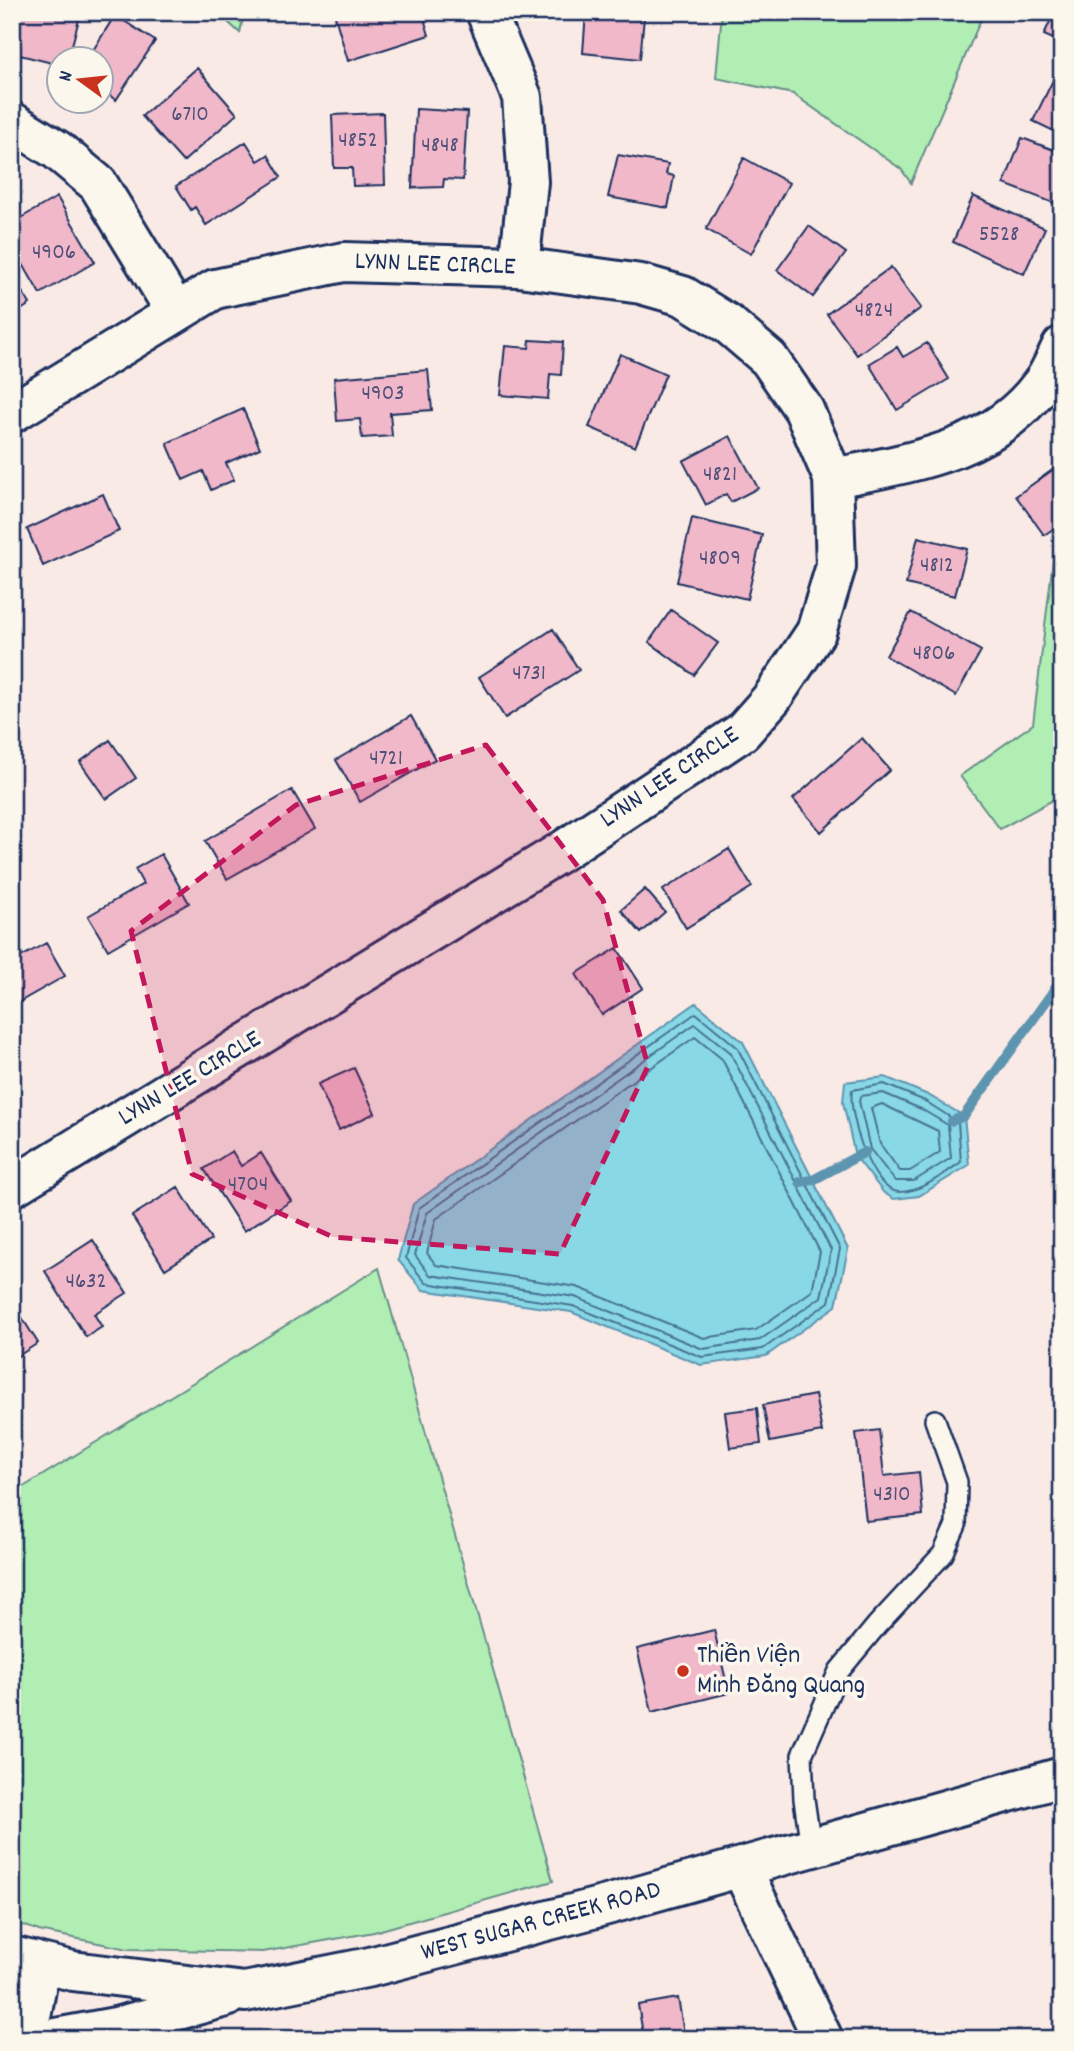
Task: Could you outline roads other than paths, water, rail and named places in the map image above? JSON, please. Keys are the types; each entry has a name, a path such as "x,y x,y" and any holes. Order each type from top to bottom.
{"street":[{"path":"486,12 522,97 528,182 519,267"},
{"path":"12,122 57,150 98,184 176,312"},
{"name":"LYNN LEE CIRCLE","path":"12,413 215,289 344,262 519,267 641,284 683,296 728,324 769,359 804,410 834,478 836,566 816,632 772,698 741,732 559,853 12,1187"},
{"path":"834,478 929,459 997,429 1041,385 1062,346"},
{"name":"WEST SUGAR CREEK ROAD","path":"23,1958 73,1971 245,1992 370,1967 1062,1777"},
{"path":"741,1867 823,2039"},
{"path":"23,1958 35,2007 27,2039"},
{"path":"51,2039 116,2026 245,1992"}],"lane":[{"path":"811,1847 804,1798 802,1755 839,1671 877,1625 943,1554 956,1525 957,1482 935,1420"}],"water":[{"path":"696,1003 743,1042 848,1249 836,1306 766,1356 701,1365 571,1312 423,1290 398,1260 413,1204"},
{"path":"885,1077 928,1095 964,1116 969,1165 919,1196 894,1199 884,1193 855,1156 843,1102 845,1082"}],"waterway":[{"path":"952,1121 964,1116 1062,979"},
{"path":"800,1182 813,1180 865,1152"}],"place":[{"name":"Thiền Viện Minh Đăng Quang","path":"683,1671"}]}
